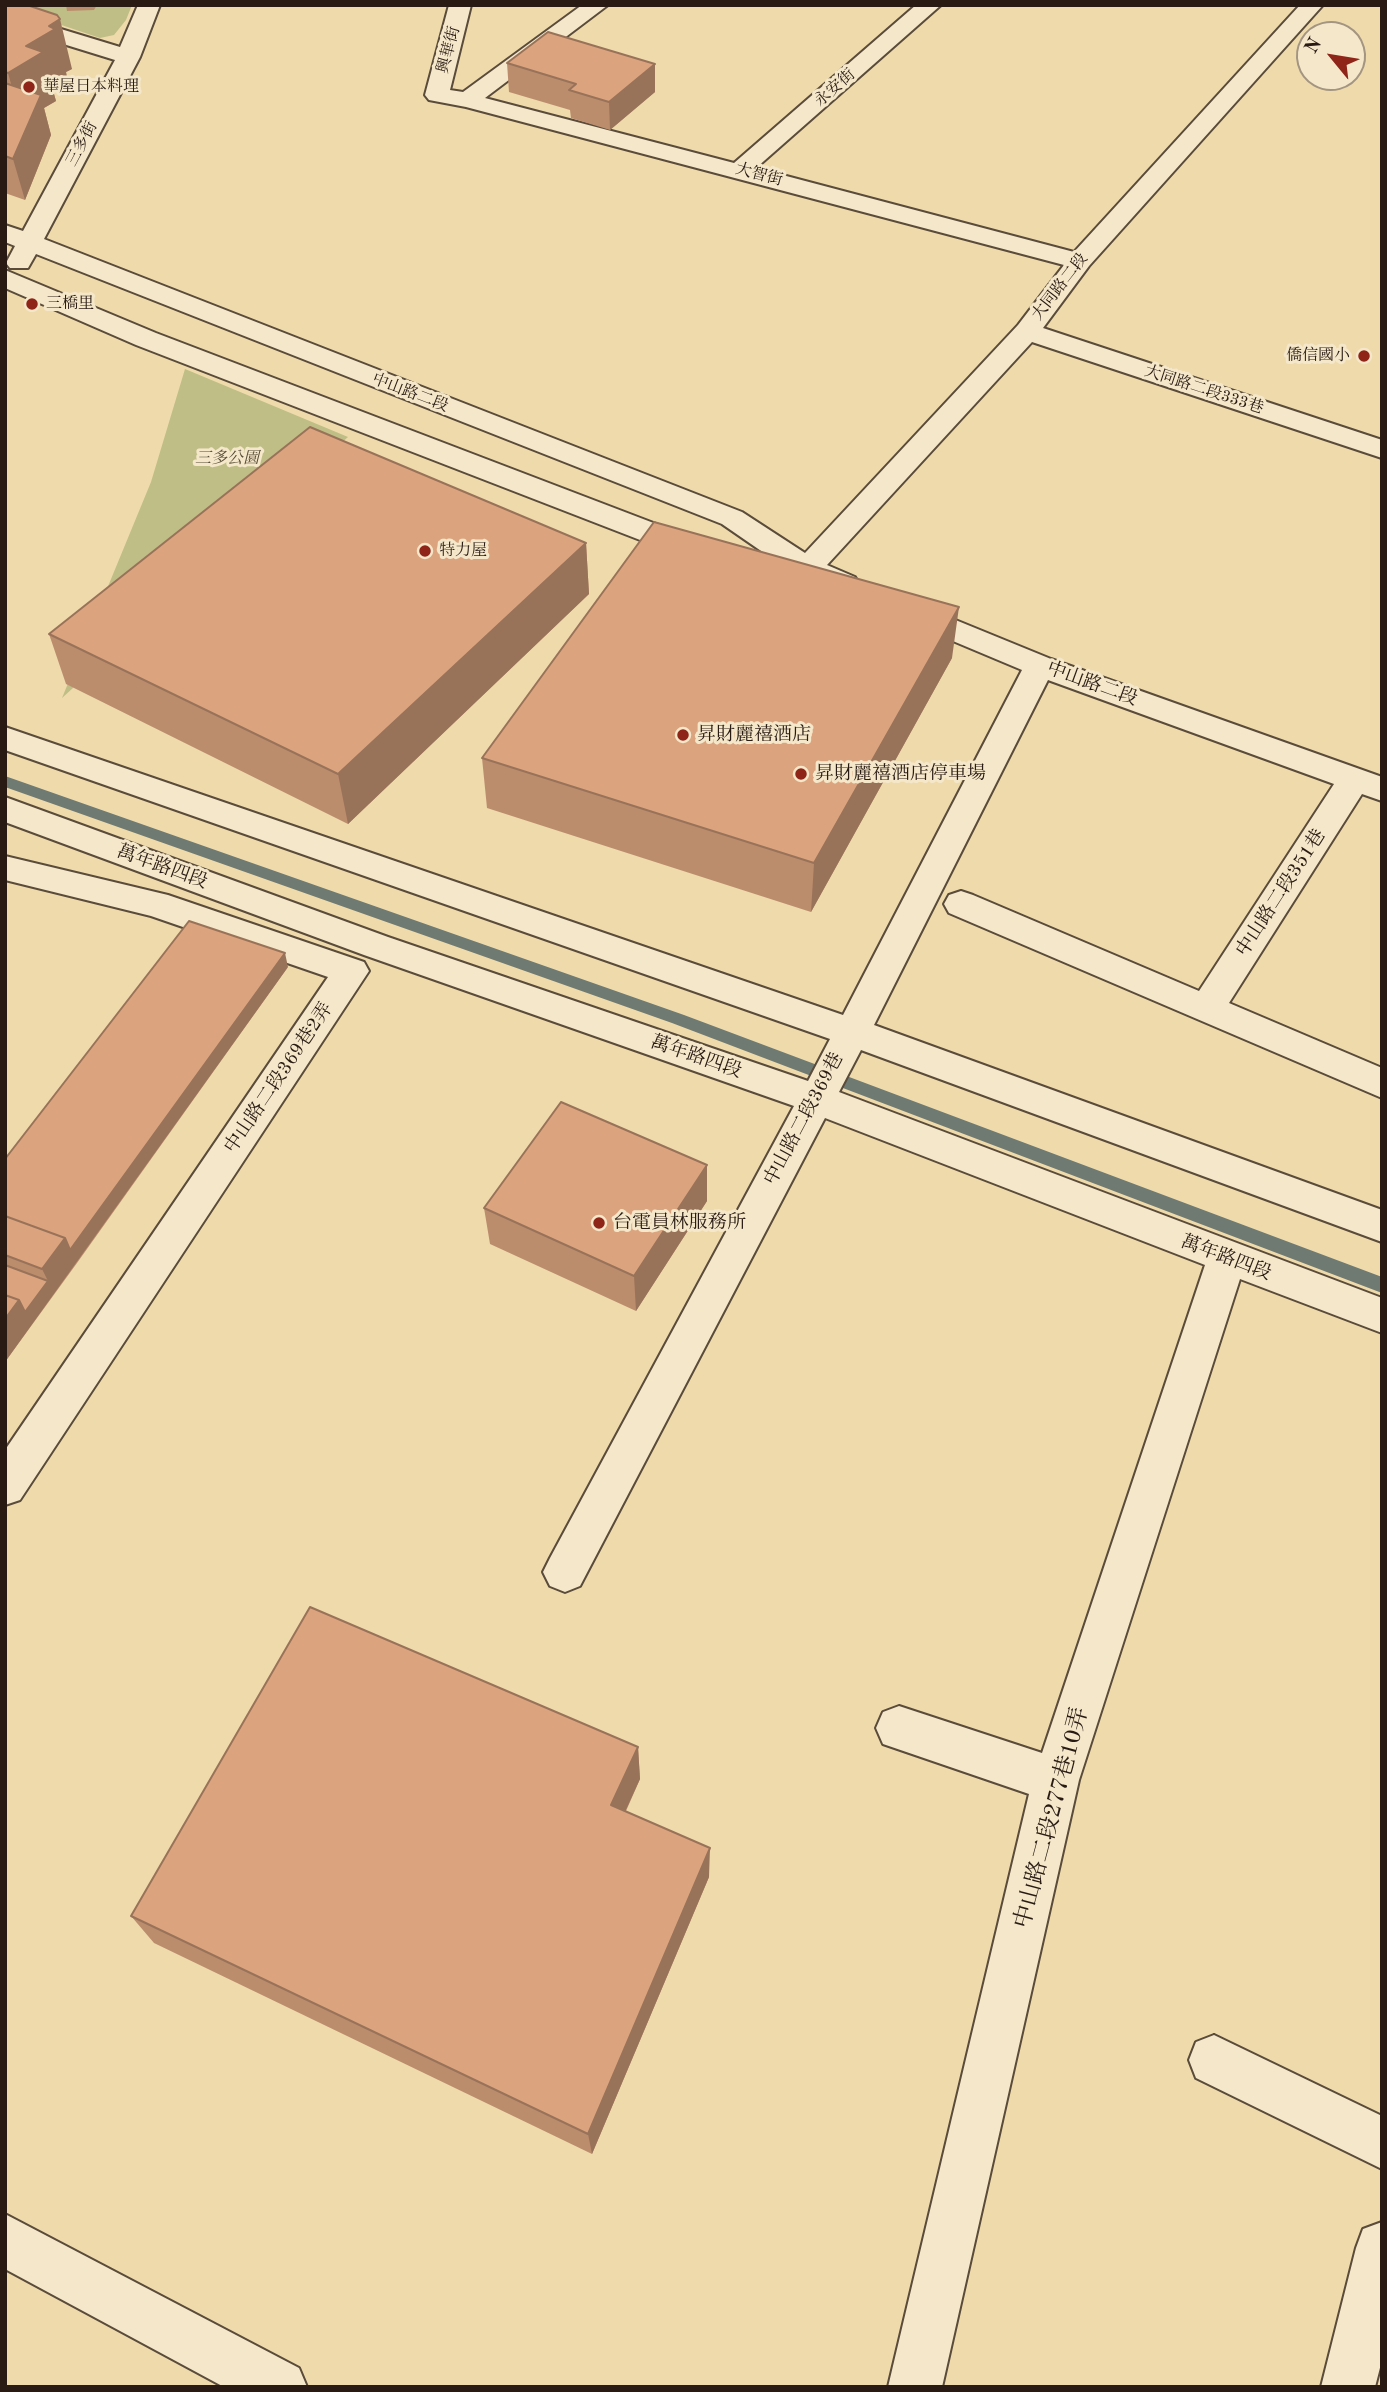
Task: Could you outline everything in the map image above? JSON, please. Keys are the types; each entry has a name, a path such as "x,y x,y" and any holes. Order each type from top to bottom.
{"street":[{"name":"三多街","path":"7,279 18,237 128,57 149,5"},
{"name":"興華街","path":"437,95 460,5"},
{"path":"467,100 597,5"},
{"name":"永安街","path":"740,170 930,5"},
{"name":"大同路二段","path":"807,568 1027,331 1080,261 1312,5"},
{"path":"5,19 128,57"},
{"name":"大智街","path":"437,95 467,100 740,170 1080,261"},
{"name":"中山路二段","path":"18,237 732,518 807,568 1040,666 1368,784"},
{"name":"中山路二段","path":"7,279 146,339 693,549 807,568"},
{"name":"大同路二段333巷","path":"1027,331 1382,449"},
{"name":"中山路二段369巷","path":"565,1572 852,1032 1040,666"},
{"path":"5,738 852,1032 1382,1226"},
{"name":"中山路二段351巷","path":"1207,1009 1368,784"},
{"name":"萬年路四段","path":"5,809 376,946 815,1098 1227,1259 1382,1316"},
{"name":"中山路二段369巷2弄","path":"5,868 156,904 351,971 5,1486"},
{"path":"961,904 1382,1084"},
{"name":"中山路二段277巷10弄","path":"915,2387 1056,1780 1227,1259"},
{"path":"899,1728 1056,1780"},
{"path":"1214,2060 1382,2143"},
{"path":"5,2240 280,2387"},
{"path":"1348,2387 1382,2248"}],"green space":[{"path":"132,5 126,20 114,35 100,38 5,6"},
{"name":"三多公園","path":"185,369 348,437 62,698 151,482"}],"building":[{"path":"5,5 27,5 57,15 60,19 49,26 55,29 26,46 43,52 8,73 5,72"},
{"path":"548,32 655,64 609,102 569,90 576,84 507,63"},
{"path":"5,83 41,95 13,159 5,156"},
{"path":"310,427 586,543 338,774 49,634"},
{"path":"654,522 959,607 814,863 482,758"},
{"path":"189,921 285,953 70,1250 65,1238 5,1216 5,1159"},
{"name":"台電員林服務所","path":"561,1102 707,1165 634,1276 484,1208"},
{"path":"5,1216 65,1238 42,1269 5,1255"},
{"path":"5,1265 48,1281 25,1312 19,1300 5,1295"},
{"path":"5,1295 19,1300 5,1319"},
{"path":"310,1607 638,1747 611,1805 710,1848 588,2134 131,1916"}],"waterway":[{"path":"5,781 678,1019 1382,1285"}],"place":[{"name":"華屋日本料理","path":"29,87"},
{"name":"三橋里","path":"32,304"},
{"name":"僑信國小","path":"1364,356"},
{"name":"特力屋","path":"425,551"},
{"name":"昇財麗禧酒店","path":"683,735"},
{"name":"昇財麗禧酒店停車場","path":"801,774"},
{"name":"台電員林服務所","path":"599,1223"}]}
